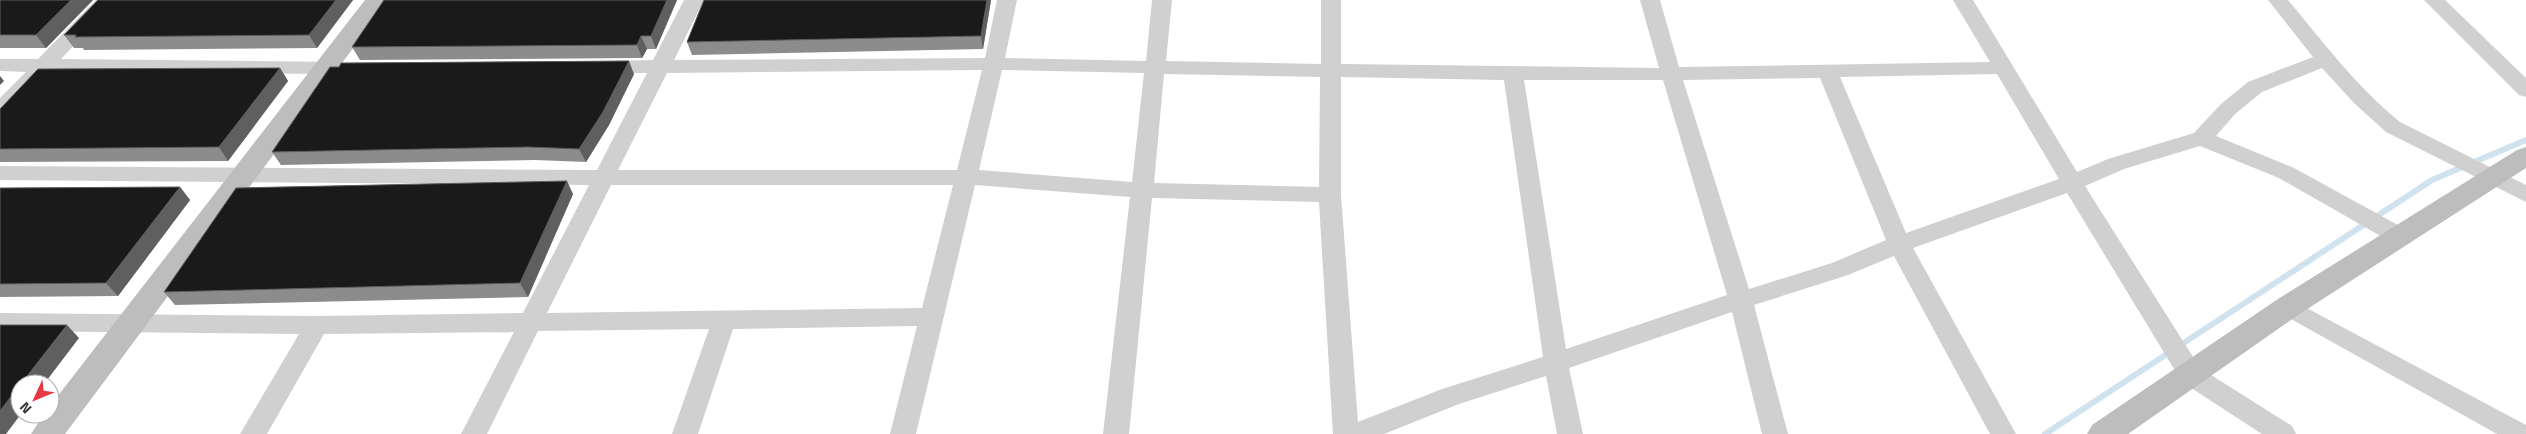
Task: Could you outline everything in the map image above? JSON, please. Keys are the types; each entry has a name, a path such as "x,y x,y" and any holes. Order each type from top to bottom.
{"street":[{"path":"0,110 106,0"},
{"path":"47,434 323,68 378,0"},
{"path":"474,434 602,178 694,0"},
{"path":"903,434 930,317 994,64 1007,0"},
{"path":"1116,434 1162,0"},
{"path":"1331,0 1330,194 1346,434"},
{"path":"1650,0 1741,301 1775,434"},
{"path":"1963,0 2072,183 2191,376 2283,434"},
{"path":"2278,0 2327,58 2355,95 2393,127 2490,178 2526,194"},
{"path":"2434,0 2526,90"},
{"path":"1356,434 1451,396 1656,327 1840,269 1899,244 2072,183 2148,153 2202,138 2228,109 2255,87 2327,58"},
{"path":"582,67 994,64 1513,74 1671,74 2003,68"},
{"path":"0,65 363,68"},
{"path":"1827,71 1899,244 2004,434"},
{"path":"1513,74 1556,362 1570,434"},
{"path":"2202,138 2228,150 2250,156 2275,167 2399,236"},
{"path":"2103,434 2191,376 2288,307 2526,156"},
{"path":"0,173 602,178 966,177 1142,190 1330,194"},
{"path":"2288,307 2520,434"},
{"path":"0,322 317,325 930,317"},
{"path":"685,434 724,320"},
{"path":"253,434 317,325"}],"building":[{"path":"0,0 71,0 36,35 0,35"},
{"path":"98,0 336,0 309,35 75,37 76,35 64,35"},
{"path":"384,0 667,0 651,36 641,36 637,45 352,47"},
{"path":"704,0 987,0 981,36 687,42"},
{"path":"629,61 603,112 579,149 528,147 272,152 330,67 339,67 341,63"},
{"path":"280,68 219,147 0,149 0,109 38,69"},
{"path":"567,181 520,283 164,292 236,188"},
{"path":"180,187 106,283 0,284 0,188"},
{"path":"0,325 67,325 29,374 10,374 10,398 0,411"}],"waterway":[{"path":"2045,434 2432,180 2526,140"}]}
